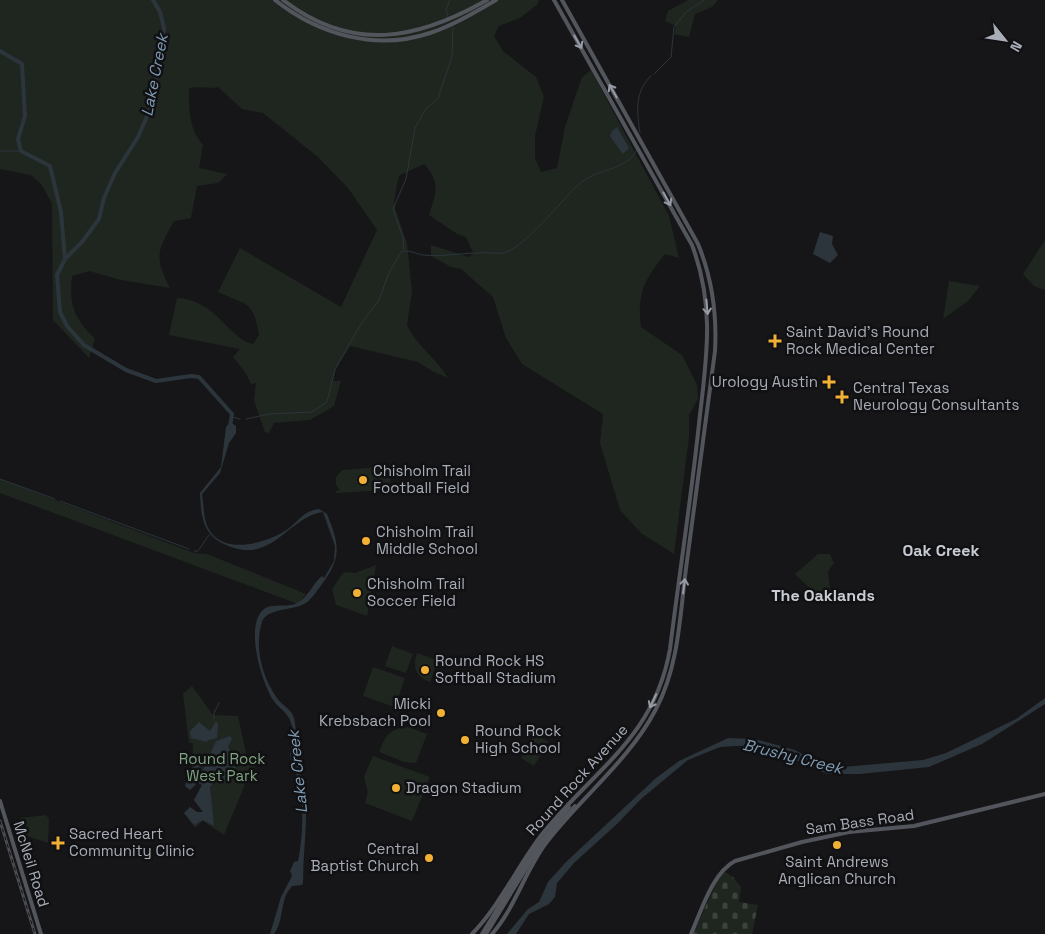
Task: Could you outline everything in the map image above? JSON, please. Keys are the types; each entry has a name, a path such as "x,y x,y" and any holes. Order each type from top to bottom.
{"main road":[{"path":"275,0 301,19 320,28 340,35 378,40 403,39 429,33 451,25 496,0"},
{"path":"283,0 303,14 322,23 354,32 381,35 427,29 448,21 487,0"},
{"path":"554,0 685,231 702,272 708,324 704,388 670,649 673,650 669,678"},
{"path":"562,0 688,225 707,270 716,329 701,460 676,644 669,678"},
{"path":"620,114 629,122 645,149"},
{"path":"626,126 631,130 652,168 656,173 658,172"},
{"path":"704,388 710,389"},
{"path":"700,416 698,455 701,460"},
{"path":"693,514 694,473"},
{"path":"682,559 687,560"},
{"path":"675,609 674,640 676,644"},
{"name":"Round Rock Avenue","path":"472,934 492,912 528,853 562,812 625,747 646,715 663,676 670,649"},
{"name":"Round Rock Avenue","path":"492,934 537,858 588,794 628,752 652,718 669,678"},
{"path":"482,934 537,849 582,793"},
{"path":"537,849 588,794"},
{"name":"Sam Bass Road","path":"691,934 718,876 726,866 735,861 802,842 848,832 914,826 1045,794"},
{"name":"McNeil Road","path":"0,801 41,934"},
{"path":"528,853 531,858 537,858"},
{"path":"518,870 524,871 526,876"},
{"path":"486,934 512,888"},
{"path":"486,934 507,911"}],"green space":[{"path":"0,0 539,0 538,4 520,18 499,26 494,36 503,51 536,77 544,97 535,136 535,158 541,172 557,168 565,127 582,77 591,70 669,216 679,258 665,254 652,272 641,296 640,315 641,327 682,355 697,385 698,399 689,415 689,437 674,554 641,533 620,510 600,443 603,414 522,364 506,338 493,297 461,269 451,267 431,256 431,245 469,257 473,253 466,237 457,234 429,215 436,188 433,177 424,164 399,176 394,200 407,243 412,291 407,325 448,378 418,362 350,346 336,369 333,381 341,381 334,406 310,420 274,423 269,433 265,432 254,401 256,383 251,384 245,372 233,357 240,349 169,335 177,298 191,300 202,305 236,335 253,344 259,335 251,310 243,303 218,292 240,248 341,307 377,230 348,188 318,157 263,113 242,109 218,87 196,87 189,89 190,112 192,126 203,145 199,168 227,174 218,183 197,186 191,218 174,221 164,240 161,247 160,261 170,288 121,280 89,271 72,276 72,304 78,318 95,339 89,358 53,320 52,204 42,185 31,175 0,169"},
{"path":"688,0 718,0 712,7 695,14 689,37 674,34 676,26 665,21 668,11"},
{"path":"1045,240 1045,290 1034,286 1023,274"},
{"path":"949,281 980,286 968,301 943,319"},
{"path":"380,467 389,473 391,480 385,490 336,493 336,491 340,490 336,485 336,477 342,470"},
{"path":"0,479 194,553 207,554 306,594 298,604 0,493"},
{"path":"818,554 830,554 834,563 828,571 830,589 823,601 795,574"},
{"path":"376,565 367,616 336,605 332,589 343,573 355,573"},
{"path":"392,646 413,654 406,673 385,666"},
{"name":"Round Rock HS Softball Stadium","path":"417,653 437,662 430,682 421,677 416,671"},
{"path":"373,667 405,678 395,707 363,696"},
{"name":"Round Rock West Park","path":"192,686 213,715 238,716 248,762 255,760 257,764 248,777 224,835 203,821 195,828 184,813 190,807 197,812 203,812 194,800 202,785 195,781 196,784 190,790 185,786 195,760 192,759 193,743 189,743 183,694"},
{"path":"408,727 427,734 416,763 404,762 379,752 384,741 392,731"},
{"path":"535,734 548,742 534,766 521,758"},
{"name":"Dragon Stadium","path":"373,756 430,777 412,821 365,803 368,792 364,777"},
{"path":"45,815 49,818 48,843 27,836 21,826 20,818"},
{"path":"724,871 733,877 741,887 739,902 758,905 752,934 693,934 717,881"}],"water":[{"path":"617,127 629,148 623,154 610,136"},
{"path":"820,232 833,236 832,244 838,255 830,263 813,254"},
{"path":"230,422 236,426 236,433 229,443 220,473 202,494 205,518 210,531 217,539 226,543 237,545 259,542 280,534 305,514 319,509 327,514 337,552 332,568 327,577 312,597 302,605 279,610 268,615 262,622 260,632 259,651 267,681 277,698 291,712 294,718 297,759 306,800 303,883 302,885 292,886 288,891 283,903 280,922 274,934 270,934 281,897 292,876 290,871 294,862 298,861 302,832 302,801 299,782 290,756 293,733 291,723 288,716 273,700 264,681 257,656 255,631 261,612 269,607 292,605 301,601 322,576 324,578 334,561 335,546 323,512 310,516 267,545 255,549 241,549 224,544 211,535 202,516 200,493 221,467 226,427"},
{"name":"Brushy Creek","path":"1045,698 1045,704 982,744 929,767 860,774 827,774 780,753 754,745 720,747 688,760 641,799 574,863 557,883 555,897 549,904 529,914 516,934 507,934 528,909 539,902 548,882 566,862 656,778 679,761 728,738 755,739 795,750 813,760 843,767 923,760 946,753 1016,719"},
{"path":"216,721 218,724 217,738 206,742 191,738 190,731 199,722 210,731"},
{"path":"230,736 232,739 228,746 238,775 235,778 214,782 210,787 214,826 203,820 194,825 184,813 190,807 197,812 203,812 194,800 202,785 195,781 196,784 190,790 185,786 194,761 199,761 200,771 202,772 216,741"}],"waterway":[{"name":"Lake Creek","path":"153,0 160,12 164,28 151,107 138,137 115,173 104,198 99,219 82,242 65,259 57,275 60,312 67,326 84,345 126,370 156,381 191,376 199,377 232,414 230,427"},
{"path":"448,17 446,10 450,0"},
{"path":"654,74 671,57 674,27 686,12 704,0"},
{"path":"404,250 403,238 393,209 406,179 415,128 425,110 438,98 452,57 453,27"},
{"path":"0,51 22,64 25,116 18,139 21,151 50,166 61,212 65,259"},
{"path":"640,133 639,96 651,76"},
{"path":"0,151 21,151"},
{"path":"246,419 269,414 312,412 327,402 335,369 361,324 379,300 388,275 401,252 406,251 437,256 503,253 511,250 542,224 578,185 592,176 625,162 636,151"},
{"path":"232,417 240,419"},
{"path":"0,479 55,499"},
{"path":"60,501 189,549"},
{"path":"194,551 198,551 209,535"},
{"path":"214,719 214,713 219,703"}],"railway":[{"path":"0,821 35,934"}],"place":[{"name":"Saint David's Round Rock Medical Center","path":"775,341"},
{"name":"Urology Austin","path":"829,382"},
{"name":"Central Texas Neurology Consultants","path":"842,397"},
{"name":"Chisholm Trail Football Field","path":"363,480"},
{"name":"Chisholm Trail Middle School","path":"366,541"},
{"name":"Chisholm Trail Soccer Field","path":"357,593"},
{"name":"Round Rock HS Softball Stadium","path":"425,670"},
{"name":"Micki Krebsbach Pool","path":"441,713"},
{"name":"Round Rock High School","path":"465,740"},
{"name":"Dragon Stadium","path":"396,788"},
{"name":"Sacred Heart Community Clinic","path":"58,843"},
{"name":"Saint Andrews Anglican Church","path":"837,845"},
{"name":"Central Baptist Church","path":"429,858"}],"district":[{"name":"Oak Creek","path":"941,550"},
{"name":"The Oaklands","path":"823,595"}]}
